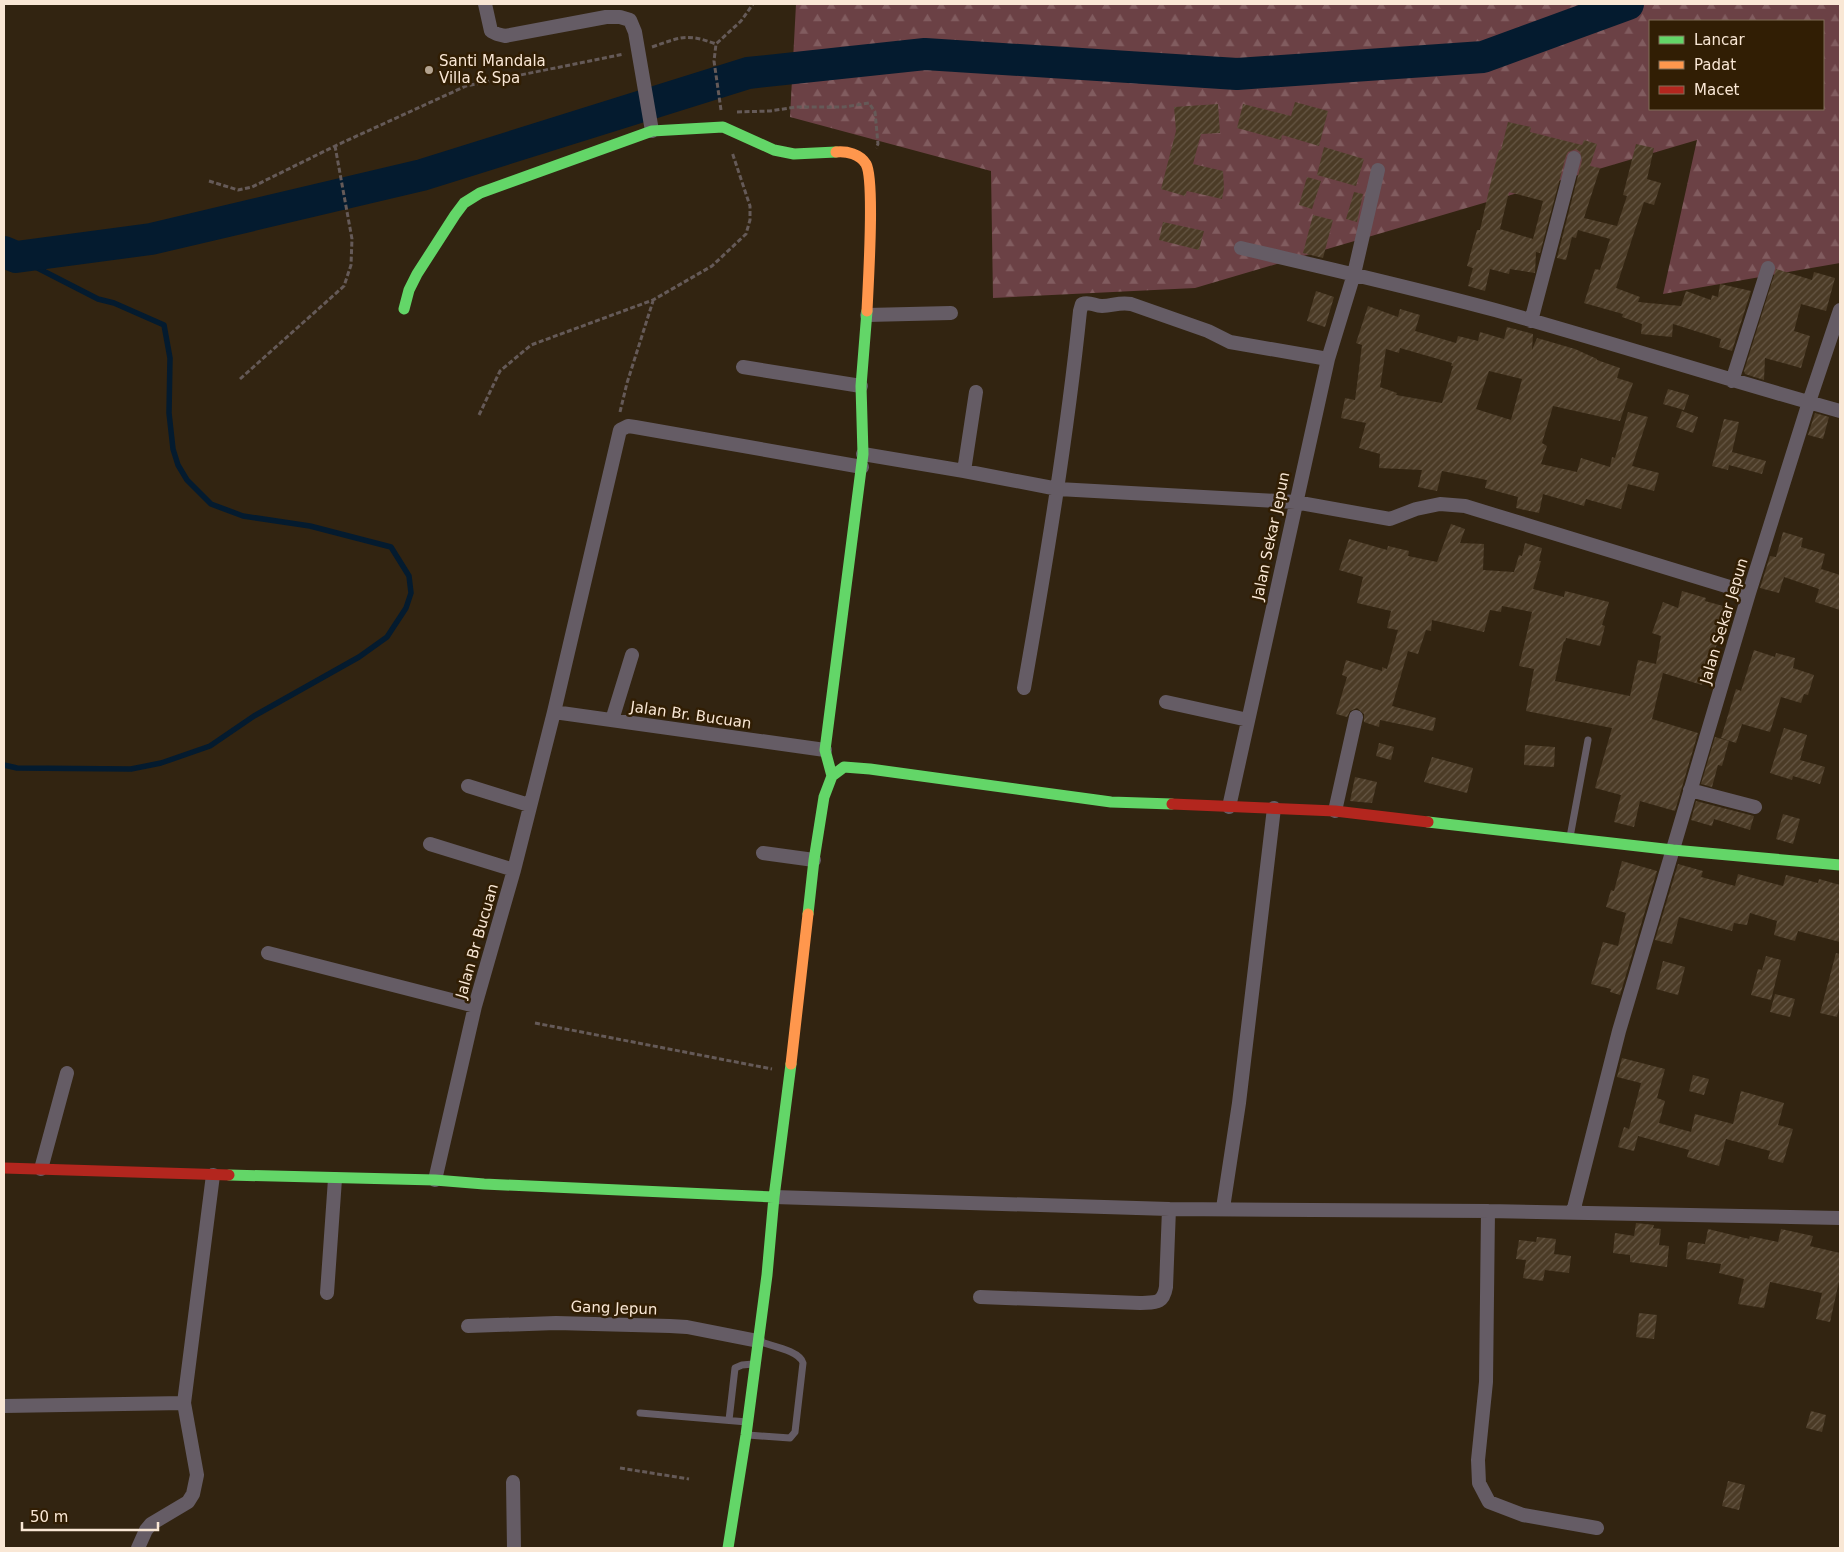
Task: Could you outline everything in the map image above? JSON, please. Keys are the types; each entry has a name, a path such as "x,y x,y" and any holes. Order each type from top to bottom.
{"street":[{"path":"485,4 491,30 505,36 606,17 630,20 638,51 651,127"},
{"path":"404,309 409,290 417,274 464,202 480,192 651,127 723,128 774,150 794,154 845,150 860,157 867,166 870,196 867,315 861,386 862,460 825,750 832,776"},
{"path":"1531,321 1574,158"},
{"name":"Jalan Sekar Jepun","path":"1229,807 1328,359 1354,274 1378,170"},
{"path":"1241,248 1400,285 1840,411"},
{"path":"1732,381 1768,268"},
{"path":"1024,688 1058,489 1082,304 1104,306 1119,303 1131,304 1208,331 1230,342 1328,359"},
{"name":"Jalan Sekar Jepun","path":"1573,1212 1619,1031 1690,790 1808,402 1840,310"},
{"path":"867,315 951,313"},
{"path":"743,367 861,386"},
{"path":"964,471 976,392"},
{"path":"620,430 628,426 635,426 862,460 964,471 1058,489 1296,502 1390,519 1416,508 1440,504 1465,506 1749,593"},
{"name":"Jalan Br Bucuan","path":"434,1180 475,1006 514,870 554,712 620,430"},
{"path":"612,720 632,655"},
{"path":"1166,702 1248,720"},
{"name":"Jalan Br. Bucuan","path":"554,712 825,750"},
{"path":"1335,811 1356,717"},
{"path":"728,1548 748,1422 767,1275 774,1197 814,860 824,797 832,776 838,770 855,768 1111,802 1335,811 1673,850 1840,865"},
{"path":"468,786 529,805"},
{"path":"1690,790 1755,807"},
{"path":"1223,1208 1239,1103 1274,808"},
{"path":"430,844 514,870"},
{"path":"763,853 814,860"},
{"path":"268,953 475,1006"},
{"path":"41,1169 67,1073"},
{"path":"4,1168 335,1179 434,1180 494,1185 774,1197 1168,1209 1573,1212 1840,1218"},
{"path":"138,1548 146,1530 151,1524 188,1502 193,1494 197,1474 184,1404 213,1175"},
{"path":"327,1293 335,1179"},
{"path":"980,1297 1140,1303 1162,1299 1165,1295 1166,1287 1168,1209"},
{"path":"1488,1211 1486,1382 1478,1460 1479,1483 1489,1502 1523,1515 1597,1528"},
{"name":"Gang Jepun","path":"468,1326 556,1323 670,1326 687,1327 758,1341"},
{"path":"4,1406 184,1404"},
{"path":"513,1482 514,1548"}],"lane":[{"path":"1570,838 1588,740"},
{"path":"746,1435 790,1438 795,1432 802,1359 796,1354 758,1341"},
{"path":"729,1420 735,1368 754,1364"},
{"path":"640,1413 748,1422"}],"path":[{"path":"721,112 714,61 716,44 741,21 753,4"},
{"path":"209,181 238,190 252,187 335,146 466,86 638,51 682,37 698,37 716,44"},
{"path":"731,112 770,111 796,107 844,107 869,103 875,112 878,144 867,166"},
{"path":"479,414 500,371 531,345 653,300 712,266 746,234 750,220 750,206 723,128"},
{"path":"240,379 344,286 351,265 352,239 335,146"},
{"path":"620,430 620,414 627,383 653,300"},
{"path":"535,1023 790,1073"},
{"path":"620,1468 689,1479"}],"green space":[{"path":"796,4 1840,4 1840,263 1663,294 1697,140 1195,288 993,298 991,171 790,117"}],"building":[{"path":"1295,102 1328,111 1319,146 1282,135 1281,140 1237,128 1243,104 1291,116"},
{"path":"1218,104 1220,133 1201,134 1193,164 1223,171 1224,188 1222,199 1187,191 1185,196 1161,189 1176,131 1174,107"},
{"path":"1508,122 1531,127 1530,132 1582,145 1584,140 1597,144 1590,166 1600,168 1584,218 1617,226 1627,196 1623,195 1636,144 1654,148 1647,179 1661,183 1654,205 1644,202 1616,288 1640,297 1638,302 1681,306 1686,291 1711,300 1712,295 1718,297 1720,284 1751,291 1732,351 1719,347 1721,339 1673,324 1672,337 1641,334 1642,324 1622,317 1623,314 1584,303 1595,269 1600,270 1610,239 1578,230 1576,238 1572,237 1566,260 1557,258 1582,160 1580,152 1576,149 1568,152 1566,156 1540,253 1536,252 1535,273 1510,269 1509,274 1490,269 1485,291 1468,286 1473,268 1467,266 1477,230 1480,230 1499,150 1501,150","holes":["1509,192 1543,201 1533,239 1500,229"]},
{"path":"1324,147 1364,159 1356,186 1317,175"},
{"path":"1307,177 1321,181 1312,209 1299,205"},
{"path":"1354,192 1363,194 1357,222 1346,219"},
{"path":"1313,215 1333,220 1323,258 1303,253"},
{"path":"1163,222 1204,231 1199,250 1159,240"},
{"path":"1776,269 1812,280 1814,272 1835,278 1826,311 1801,304 1794,331 1810,336 1801,368 1765,358 1764,380 1745,374 1744,371"},
{"path":"1316,291 1334,297 1325,327 1307,321"},
{"path":"1368,306 1398,317 1400,309 1420,315 1415,331 1456,343 1458,336 1478,341 1480,332 1504,339 1507,327 1533,334 1532,350 1537,338 1575,349 1597,360 1620,368 1617,378 1633,383 1620,421 1553,406 1542,443 1547,446 1541,464 1577,472 1581,458 1610,467 1612,457 1615,458 1628,412 1648,417 1632,466 1659,473 1654,491 1628,484 1621,509 1586,499 1584,506 1543,494 1539,513 1516,508 1518,497 1485,488 1487,480 1442,471 1437,491 1418,487 1422,470 1379,468 1380,454 1359,448 1366,423 1341,418 1345,398 1355,400 1362,345 1356,343","holes":["1400,348 1452,363 1451,366 1453,366 1442,403 1396,395 1397,393 1380,387 1386,349 1399,353","1489,371 1522,379 1511,420 1476,409"]},
{"path":"1668,389 1689,395 1684,410 1663,404"},
{"path":"1682,411 1698,417 1693,433 1676,427"},
{"path":"1815,413 1829,417 1823,439 1808,435"},
{"path":"1724,419 1739,422 1732,452 1766,461 1762,474 1729,465 1728,470 1712,466"},
{"path":"1451,524 1465,529 1460,543 1484,544 1483,570 1514,572 1519,555 1522,556 1525,543 1542,548 1539,561 1541,561 1533,589 1564,597 1565,591 1609,602 1602,625 1605,626 1600,646 1566,638 1555,681 1630,696 1638,660 1656,664 1661,636 1652,633 1663,602 1678,608 1682,591 1706,598 1705,601 1734,609 1727,632 1721,631 1715,650 1713,649 1702,685 1663,673 1652,719 1698,733 1675,811 1640,801 1634,827 1614,822 1621,795 1595,788 1612,728 1526,711 1534,669 1519,666 1532,612 1502,606 1501,612 1490,610 1484,632 1432,620 1431,631 1426,630 1418,654 1408,651 1392,706 1436,718 1433,731 1380,720 1379,727 1364,722 1364,714 1357,708 1350,711 1347,717 1336,714 1347,677 1342,675 1346,660 1382,671 1382,667 1387,669 1398,630 1387,628 1391,611 1357,603 1363,577 1339,570 1349,539 1387,550 1388,546 1409,551 1408,556 1437,562"},
{"path":"1783,532 1803,538 1801,547 1825,554 1821,569 1840,575 1840,610 1815,602 1819,589 1784,577 1779,593 1760,588 1770,556 1776,557"},
{"path":"1754,650 1775,657 1776,653 1795,658 1793,668 1814,675 1808,695 1804,694 1801,703 1781,697 1770,732 1742,724 1736,743 1721,738 1736,689 1741,691"},
{"path":"1784,728 1807,735 1800,760 1825,767 1820,784 1793,776 1792,780 1770,773"},
{"path":"1715,737 1729,741 1722,766 1718,765 1712,787 1701,784"},
{"path":"1379,743 1394,747 1391,760 1376,756"},
{"path":"1525,745 1555,747 1554,767 1524,765"},
{"path":"1432,757 1473,768 1467,793 1424,782"},
{"path":"1355,777 1377,782 1372,803 1350,801"},
{"path":"1696,801 1754,816 1750,830 1714,819 1712,826 1691,820"},
{"path":"1783,814 1800,819 1793,844 1776,839"},
{"path":"1622,861 1657,871 1620,995 1610,992 1611,989 1591,984 1603,942 1618,946 1626,913 1606,907 1611,890 1614,891"},
{"path":"1678,864 1703,871 1701,877 1735,886 1738,874 1783,886 1786,875 1818,883 1819,879 1840,885 1840,942 1798,931 1795,941 1774,935 1777,921 1750,913 1747,925 1734,923 1732,931 1679,917 1672,944 1655,940"},
{"path":"1836,953 1840,954 1840,1004 1837,1017 1820,1013"},
{"path":"1766,956 1781,960 1771,1000 1751,995 1758,969 1762,970"},
{"path":"1663,961 1685,967 1678,995 1656,989"},
{"path":"1775,994 1795,999 1790,1017 1770,1012"},
{"path":"1622,1058 1665,1069 1657,1098 1665,1101 1659,1123 1691,1132 1695,1114 1733,1124 1741,1091 1784,1103 1778,1125 1793,1129 1783,1163 1768,1159 1770,1151 1726,1139 1719,1166 1687,1157 1689,1150 1638,1136 1634,1151 1618,1147 1624,1127 1629,1129 1641,1083 1617,1077"},
{"path":"1693,1075 1709,1079 1704,1095 1689,1091"},
{"path":"1636,1223 1654,1225 1653,1228 1661,1229 1659,1245 1669,1246 1667,1267 1630,1262 1630,1255 1613,1253 1615,1233 1634,1236"},
{"path":"1708,1229 1749,1239 1750,1236 1778,1242 1781,1229 1813,1236 1810,1246 1840,1253 1840,1277 1830,1322 1816,1319 1822,1293 1770,1282 1764,1308 1738,1304 1744,1279 1719,1273 1721,1264 1686,1259 1688,1242 1705,1244"},
{"path":"1537,1237 1556,1239 1554,1254 1571,1256 1569,1273 1545,1270 1543,1281 1523,1278 1526,1260 1516,1259 1519,1240 1536,1242"},
{"path":"1639,1313 1657,1315 1654,1339 1636,1337"},
{"path":"1811,1411 1826,1415 1822,1432 1806,1428"},
{"path":"1728,1481 1745,1485 1739,1510 1722,1506"}],"waterway":[{"path":"4,252 16,257 151,239 422,175 748,73 925,54 1237,74 1483,57 1628,4"},
{"path":"4,765 17,768 131,769 161,763 210,746 254,716 359,657 387,637 406,608 411,593 409,576 391,547 310,526 243,516 211,504 187,480 178,465 173,449 169,413 170,358 164,325 114,303 98,299 16,257"}],"traffic: fast":[{"path":"404,309 409,290 417,274 455,215 464,203 480,193 652,131 723,127 774,150 794,154 836,152"},
{"path":"832,776 825,750 863,454 861,386 867,311"},
{"path":"808,914 824,797 832,776 844,767 1111,802 1172,804"},
{"path":"1428,822 1673,850 1840,865"},
{"path":"728,1548 746,1435 767,1275 774,1197 791,1064"},
{"path":"229,1175 435,1180 484,1184 774,1197"}],"traffic: slow":[{"path":"836,152 857,156 866,164 869,174 871,211 867,311"},
{"path":"791,1064 808,914"}],"traffic: jam":[{"path":"1172,804 1335,811 1428,822"},
{"path":"4,1168 229,1175"}],"place":[{"name":"Santi Mandala Villa & Spa","path":"429,70"}]}
